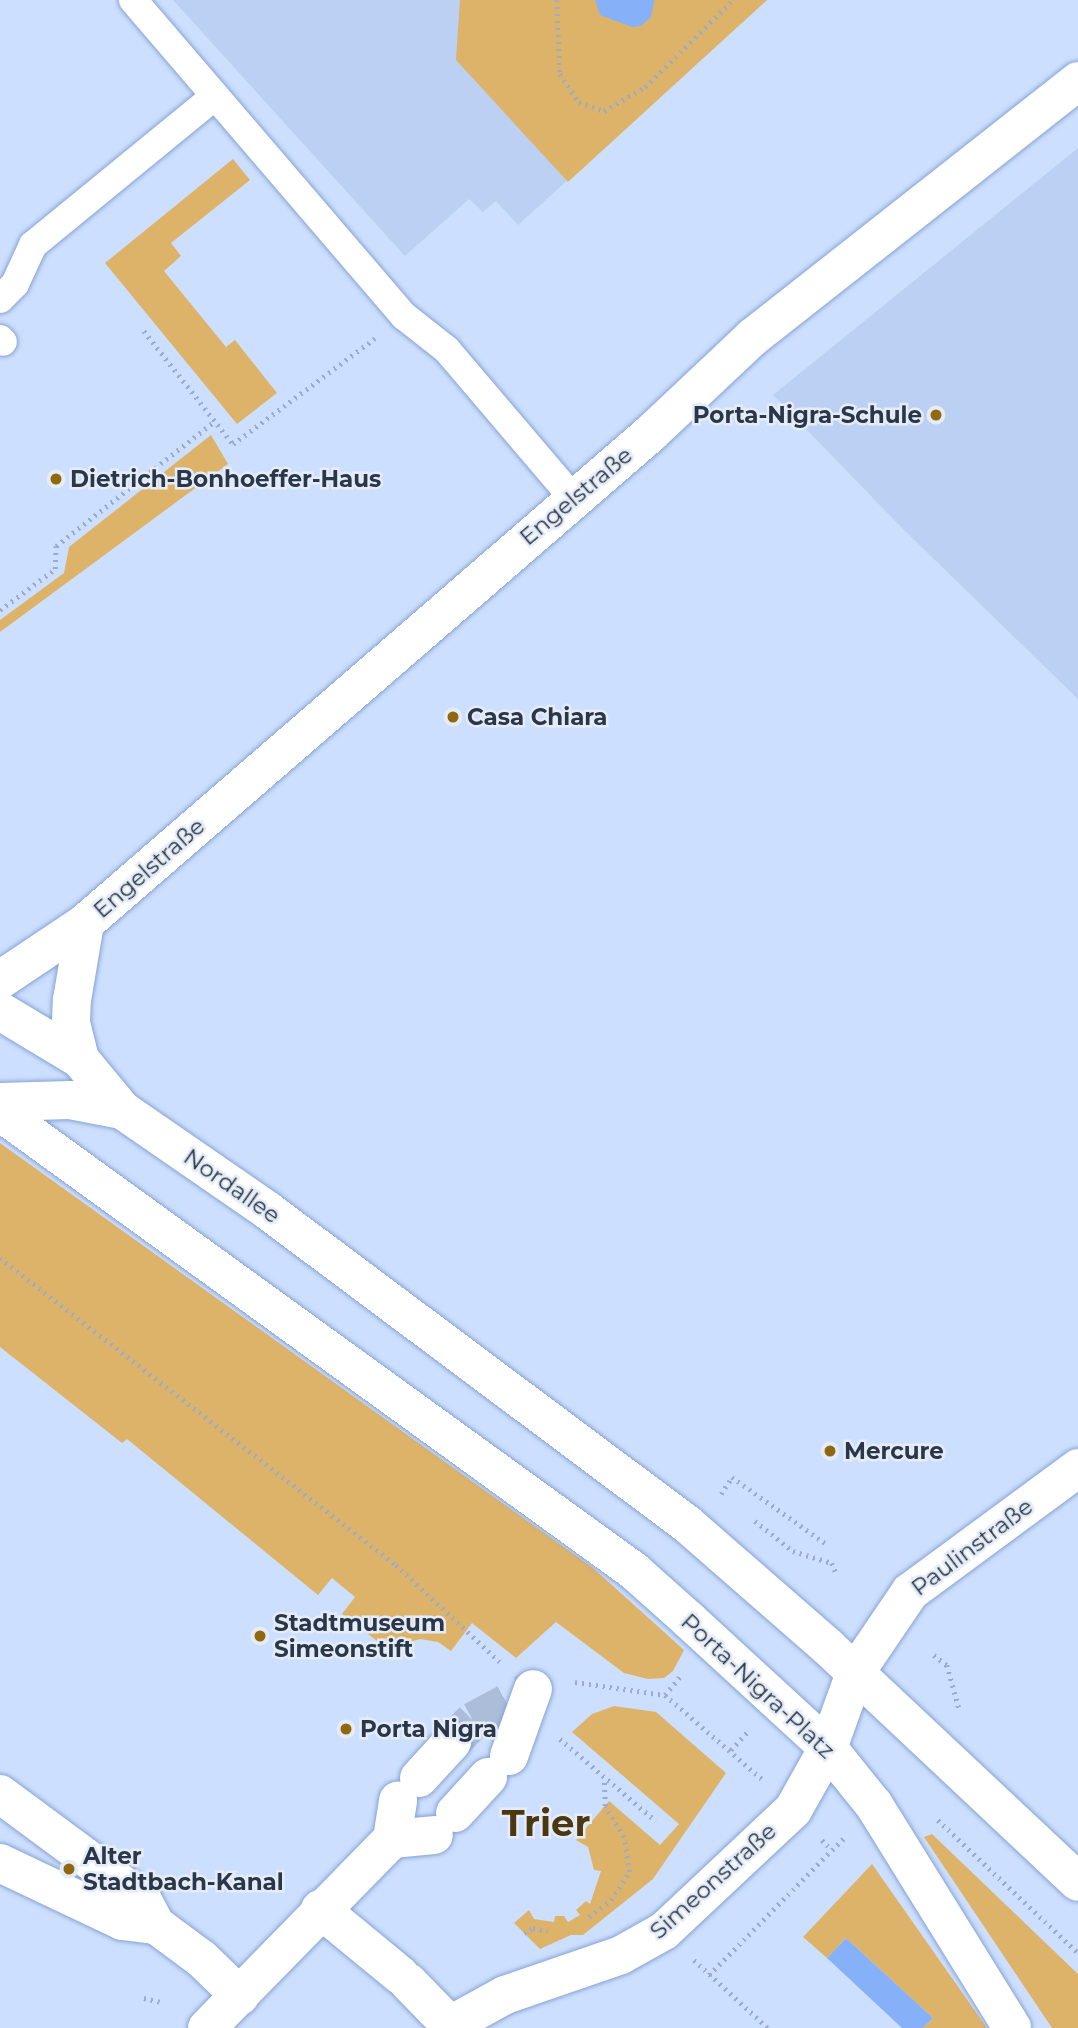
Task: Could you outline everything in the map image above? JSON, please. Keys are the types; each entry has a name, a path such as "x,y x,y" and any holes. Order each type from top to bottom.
{"street":[{"name":"Engelstraße","path":"0,980 85,923 651,433 753,337 1078,81"},
{"name":"Engelstraße","path":"80,1059 71,1023 72,1000 85,923"},
{"name":"Nordallee","path":"0,1011 80,1059 122,1110 267,1210 687,1524 855,1673"},
{"path":"0,1102 70,1100 122,1110"},
{"name":"Porta-Nigra-Platz","path":"0,1112 634,1571 828,1748 874,1804 1012,2028"},
{"name":"Paulinstraße","path":"828,1748 855,1673 910,1592 1078,1468"},
{"path":"855,1673 1078,1882"},
{"path":"392,1839 444,1824 498,1767 533,1689"},
{"path":"0,1863 139,1923 202,1959 226,2017 320,1909 392,1839 409,1789 452,1742"},
{"name":"Simeonstraße","path":"320,1909 404,1979 447,2027 505,1995 621,1955 664,1931 793,1810 828,1748"},
{"path":"0,1794 142,1899 139,1923"}],"lane":[{"path":"133,0 404,316 447,350 573,498"},
{"path":"0,299 15,284 33,245 215,96"}],"path":[{"path":"556,0 560,74 579,102 604,111 645,87 733,0"},
{"path":"144,331 233,444 404,316"},
{"path":"0,610 55,569 56,545 215,421"},
{"path":"0,1258 396,1565 465,1633"},
{"path":"731,1502 721,1494 732,1476 825,1543"},
{"path":"752,1518 793,1550 832,1563 835,1571"},
{"path":"665,1695 687,1668"},
{"path":"656,1821 560,1740 533,1689 573,1682 665,1695 731,1750"},
{"path":"585,1920 611,1900 629,1872 624,1836 605,1807 604,1777"},
{"path":"934,1817 1078,1953"},
{"path":"709,1975 832,1850"},
{"path":"524,1933 533,1928 554,1931"},
{"path":"691,1958 768,2028"},
{"path":"144,1997 161,2002"}],"shaded area":[{"path":"173,0 767,0 518,225 496,201 483,212 469,199 405,256"},
{"path":"460,0 767,0 568,182 456,60"},
{"name":"Porta-Nigra-Schule","path":"1078,148 1078,699 903,529 773,395"},
{"path":"233,159 250,180 171,243 181,256 164,271 226,347 235,340 277,393 237,424 105,263"},
{"path":"211,435 228,464 0,632 0,620 64,573 69,547"},
{"path":"0,1143 593,1568 684,1650 673,1671 664,1678 648,1679 624,1673 556,1622 516,1658 472,1623 451,1651 438,1642 420,1639 406,1643 394,1654 342,1614 355,1597 332,1578 318,1595 127,1439 122,1443 0,1347"},
{"path":"614,1706 656,1712 726,1773 653,1879 583,1935 571,1935 540,1949 514,1923 529,1910 534,1919 554,1922 555,1916 564,1916 568,1922 580,1915 576,1910 586,1901 590,1904 601,1871 594,1870 588,1847 576,1840 609,1801 660,1845 679,1824 572,1732 592,1714"},
{"path":"932,1834 1078,1974 1078,2028 1052,2028 924,1837"},
{"path":"872,1864 987,2028 923,2028 933,2018 846,1938 827,1958 803,1937"}],"water":[{"path":"595,0 654,2 651,17 641,26 632,27 600,15"},
{"path":"846,1938 933,2018 923,2028 902,2028 827,1958"}],"tunnel":[{"path":"452,1742 473,1721 533,1689"}],"place":[{"name":"Porta-Nigra-Schule","path":"936,415"},
{"name":"Dietrich-Bonhoeffer-Haus","path":"56,479"},
{"name":"Casa Chiara","path":"453,717"},
{"name":"Mercure","path":"830,1451"},
{"name":"Stadtmuseum Simeonstift","path":"260,1636"},
{"name":"Porta Nigra","path":"346,1729"},
{"name":"Alter Stadtbach-Kanal","path":"69,1869"}],"district":[{"name":"Trier","path":"546,1823"}]}
